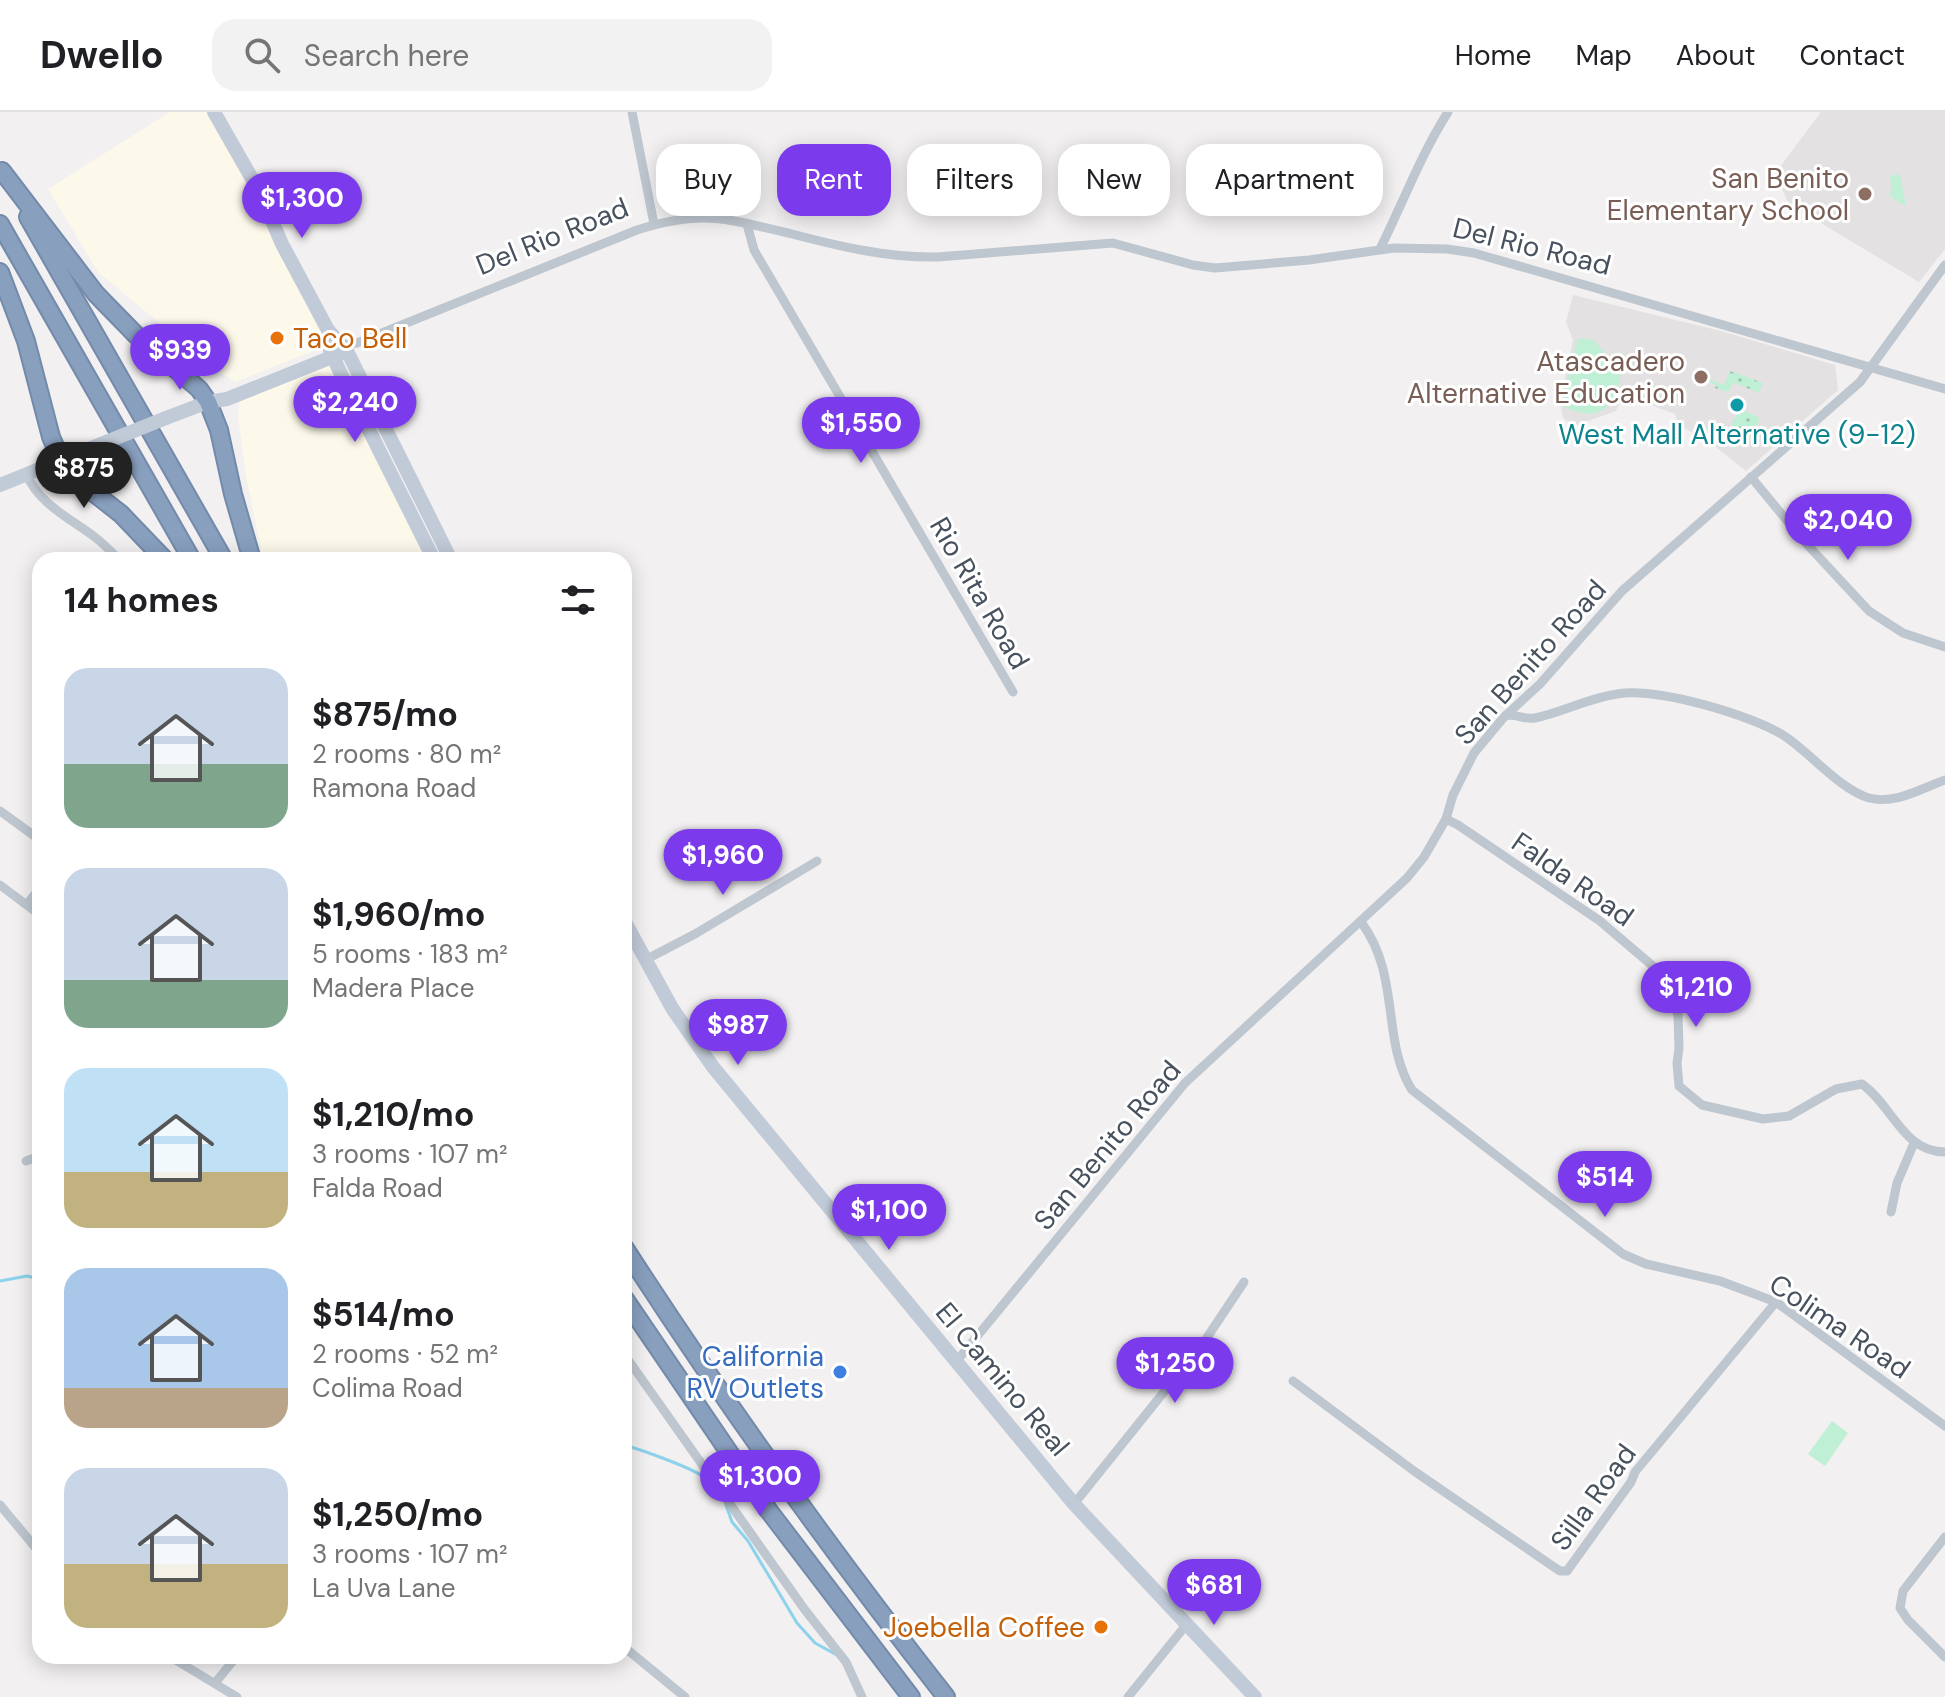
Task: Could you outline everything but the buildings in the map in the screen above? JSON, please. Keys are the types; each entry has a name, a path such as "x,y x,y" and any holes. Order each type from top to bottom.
{"highway":[{"path":"1,169 96,294 136,335 199,389 208,402 219,430 235,504 250,552"},
{"path":"1,169 219,552"},
{"path":"0,224 187,552"},
{"path":"0,272 26,341 51,437 61,460 76,479 121,514 157,552"},
{"path":"632,1259 792,1494 946,1697"},
{"path":"632,1310 769,1511 911,1697"}],"main road":[{"path":"214,112 259,191 282,244 328,330 342,349 447,552"},
{"path":"342,349 431,552"},
{"name":"Del Rio Road","path":"0,485 208,402 227,399 342,349"},
{"name":"El Camino Real","path":"632,935 672,1008 713,1067 1074,1504 1255,1697"}],"street":[{"path":"632,112 654,224"},
{"path":"1380,249 1412,176 1448,112"},
{"name":"Del Rio Road","path":"342,349 654,224 702,218 747,224 863,252 910,257 1113,243 1215,268 1311,260 1380,249 1431,248 1474,253 1945,389"},
{"name":"Rio Rita Road","path":"747,224 754,250 1013,692"},
{"name":"San Benito Road","path":"956,1362 1185,1083 1407,878 1424,857 1446,819 1453,795 1474,753 1504,717 1540,684 1622,591 1860,382 1945,265"},
{"path":"26,474 47,504 111,552"},
{"path":"1751,477 1803,540 1869,611 1903,633 1945,647"},
{"path":"1504,717 1512,714 1532,719 1606,696 1636,693 1729,711 1765,723 1851,789 1868,798 1884,801 1896,799 1945,780"},
{"path":"0,811 32,834"},
{"name":"Falda Road","path":"1446,819 1600,921 1661,973 1678,1015 1679,1086 1702,1105 1763,1119 1780,1119 1836,1089 1862,1084 1874,1093 1914,1143"},
{"path":"645,960 695,934 817,861"},
{"path":"0,885 32,908"},
{"path":"27,904 32,898"},
{"name":"Colima Road","path":"1361,922 1386,976 1399,1059 1412,1090 1623,1254 1646,1264 1720,1281 1776,1302 1945,1426"},
{"path":"1891,1212 1897,1183 1914,1143 1935,1152 1945,1152"},
{"path":"26,1161 32,1159"},
{"path":"1074,1504 1204,1342 1244,1282"},
{"name":"Silla Road","path":"1293,1381 1414,1471 1560,1571 1567,1571 1635,1472 1776,1302"},
{"path":"632,1365 805,1610 846,1662 862,1697"},
{"path":"0,1505 32,1543"},
{"path":"1945,1537 1903,1591 1900,1608 1945,1657"},
{"path":"1128,1697 1186,1625"},
{"path":"632,1654 685,1697"},
{"path":"183,1664 237,1697"},
{"path":"215,1683 230,1664"}],"shaded area":[{"path":"170,112 209,112 246,173 326,346 235,382 216,370 98,272 48,189"},
{"name":"San Benito Elementary School","path":"1821,112 1945,112 1945,249 1919,282 1789,204 1779,183 1780,167"},
{"name":"Atascadero Alternative Education","path":"1573,295 1721,331 1835,365 1838,390 1746,471 1707,440 1679,426 1675,414 1624,395 1616,411 1577,425 1570,423 1563,418 1560,402 1573,340 1566,322"},
{"path":"333,362 429,552 262,552 246,477 238,417 240,397"}],"green space":[{"path":"1900,174 1906,207 1889,195 1892,190 1890,176"},
{"path":"1577,340 1595,341 1609,359 1620,363 1620,379 1613,398 1596,413 1582,413 1564,407"},
{"path":"1730,371 1763,383 1759,393 1733,382 1728,392 1715,388 1716,385 1706,380 1724,385"},
{"path":"1739,408 1760,418 1752,435 1731,426"},
{"path":"1832,1421 1848,1433 1825,1466 1808,1454"}],"waterway":[{"path":"0,1281 32,1277"},
{"path":"632,1448 707,1479"},
{"path":"726,1505 732,1522 748,1541 797,1623 815,1643 835,1654"}],"place":[{"name":"San Benito Elementary School","path":"1865,194"},
{"name":"Taco Bell","path":"277,338"},
{"name":"Atascadero Alternative Education","path":"1701,377"},
{"name":"West Mall Alternative (9-12)","path":"1737,405"},
{"name":"California RV Outlets","path":"840,1372"},
{"name":"Joebella Coffee","path":"1101,1627"}]}
